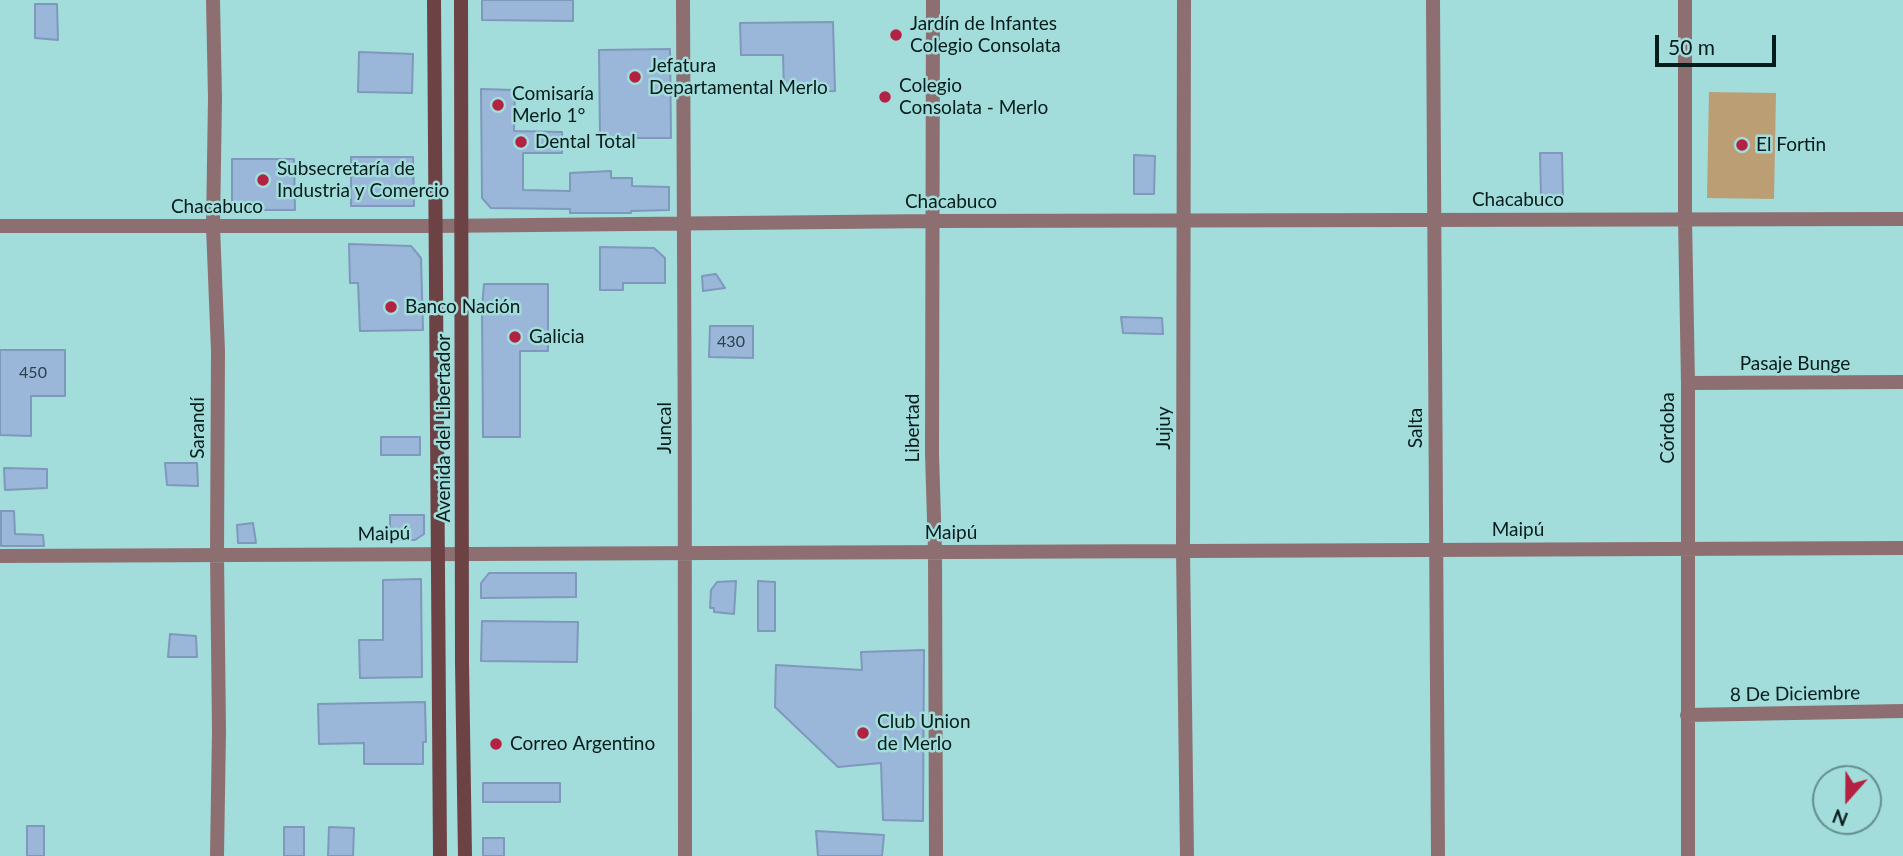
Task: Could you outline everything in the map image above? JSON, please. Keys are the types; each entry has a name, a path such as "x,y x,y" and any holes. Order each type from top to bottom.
{"main road":[{"name":"Avenida del Libertador","path":"434,0 440,856"},
{"name":"Avenida del Libertador","path":"461,0 466,856"}],"street":[{"name":"Sarandí","path":"213,0 213,227 218,351 217,856"},
{"name":"Juncal","path":"683,0 685,856"},
{"name":"Libertad","path":"933,0 932,454 936,856"},
{"name":"Jujuy","path":"1184,0 1182,220 1187,856"},
{"name":"Salta","path":"1433,0 1438,856"},
{"name":"Córdoba","path":"1685,0 1688,856"},
{"name":"Chacabuco","path":"0,226 1903,219"},
{"name":"Pasaje Bunge","path":"1688,383 1903,382"},
{"name":"Maipú","path":"0,556 1903,548"},
{"name":"8 De Diciembre","path":"1687,715 1903,711"}],"shaded area":[{"name":"El Fortin","path":"1709,92 1776,93 1774,199 1707,198"}],"building":[{"path":"482,0 573,0 573,21 482,20"},
{"path":"35,4 57,4 58,40 35,38"},
{"path":"833,22 835,91 784,92 783,55 741,55 740,23"},
{"name":"Jefatura Departamental Merlo","path":"670,49 671,138 600,138 599,50"},
{"path":"359,52 413,54 412,93 358,92"},
{"path":"481,89 515,90 514,131 562,132 562,153 523,153 523,190 570,191 570,173 611,171 611,178 632,178 632,186 669,187 669,210 570,213 570,209 491,208 482,198"},
{"path":"1540,153 1562,153 1563,197 1541,197"},
{"path":"1134,155 1155,156 1154,194 1134,194"},
{"path":"351,157 413,157 414,206 351,206"},
{"name":"Subsecretaría de Industria y Comercio","path":"232,159 294,159 295,210 243,210 232,201"},
{"path":"349,244 411,246 421,258 423,330 360,331 358,283 350,283"},
{"path":"600,247 654,248 665,258 665,283 623,283 623,290 600,290"},
{"path":"716,274 725,288 703,291 702,276"},
{"path":"484,284 548,284 548,351 520,351 520,437 483,437"},
{"path":"1121,317 1162,318 1163,334 1123,333"},
{"path":"710,326 753,326 753,358 709,357"},
{"path":"0,350 65,350 65,396 31,396 31,436 0,435"},
{"path":"381,437 420,437 420,455 381,455"},
{"path":"165,463 197,463 198,486 167,485"},
{"path":"4,468 47,469 47,488 5,490"},
{"path":"1,511 14,511 15,534 43,535 44,546 1,546"},
{"path":"390,515 424,515 424,534 415,540 390,540"},
{"path":"253,523 256,543 238,543 237,525"},
{"path":"489,573 576,573 576,597 481,598 481,583"},
{"path":"421,579 422,677 360,678 359,640 383,640 383,580"},
{"path":"736,581 734,614 714,612 714,608 710,608 711,590 717,582"},
{"path":"758,581 775,582 775,631 758,631"},
{"path":"482,621 578,622 577,662 481,661"},
{"path":"170,634 196,636 197,657 168,657"},
{"name":"Club Union de Merlo","path":"924,650 923,821 883,820 881,763 838,767 775,707 776,665 862,670 861,652"},
{"path":"425,702 426,742 423,742 423,764 364,764 364,743 319,744 318,704"},
{"path":"483,783 560,783 560,802 483,802"},
{"path":"27,826 44,826 44,856 27,856"},
{"path":"284,827 304,827 304,856 284,856"},
{"path":"329,827 354,828 353,856 328,856"},
{"path":"816,831 884,835 882,856 818,856"},
{"path":"483,838 504,838 504,856 483,856"}],"place":[{"name":"Jardín de Infantes Colegio Consolata","path":"896,35"},
{"name":"Jefatura Departamental Merlo","path":"635,77"},
{"name":"Colegio Consolata - Merlo","path":"885,97"},
{"name":"Comisaría Merlo 1°","path":"498,105"},
{"name":"Dental Total","path":"521,142"},
{"name":"El Fortin","path":"1742,145"},
{"name":"Subsecretaría de Industria y Comercio","path":"263,180"},
{"name":"Banco Nación","path":"391,307"},
{"name":"Galicia","path":"515,337"},
{"name":"Club Union de Merlo","path":"863,733"},
{"name":"Correo Argentino","path":"496,744"}]}
